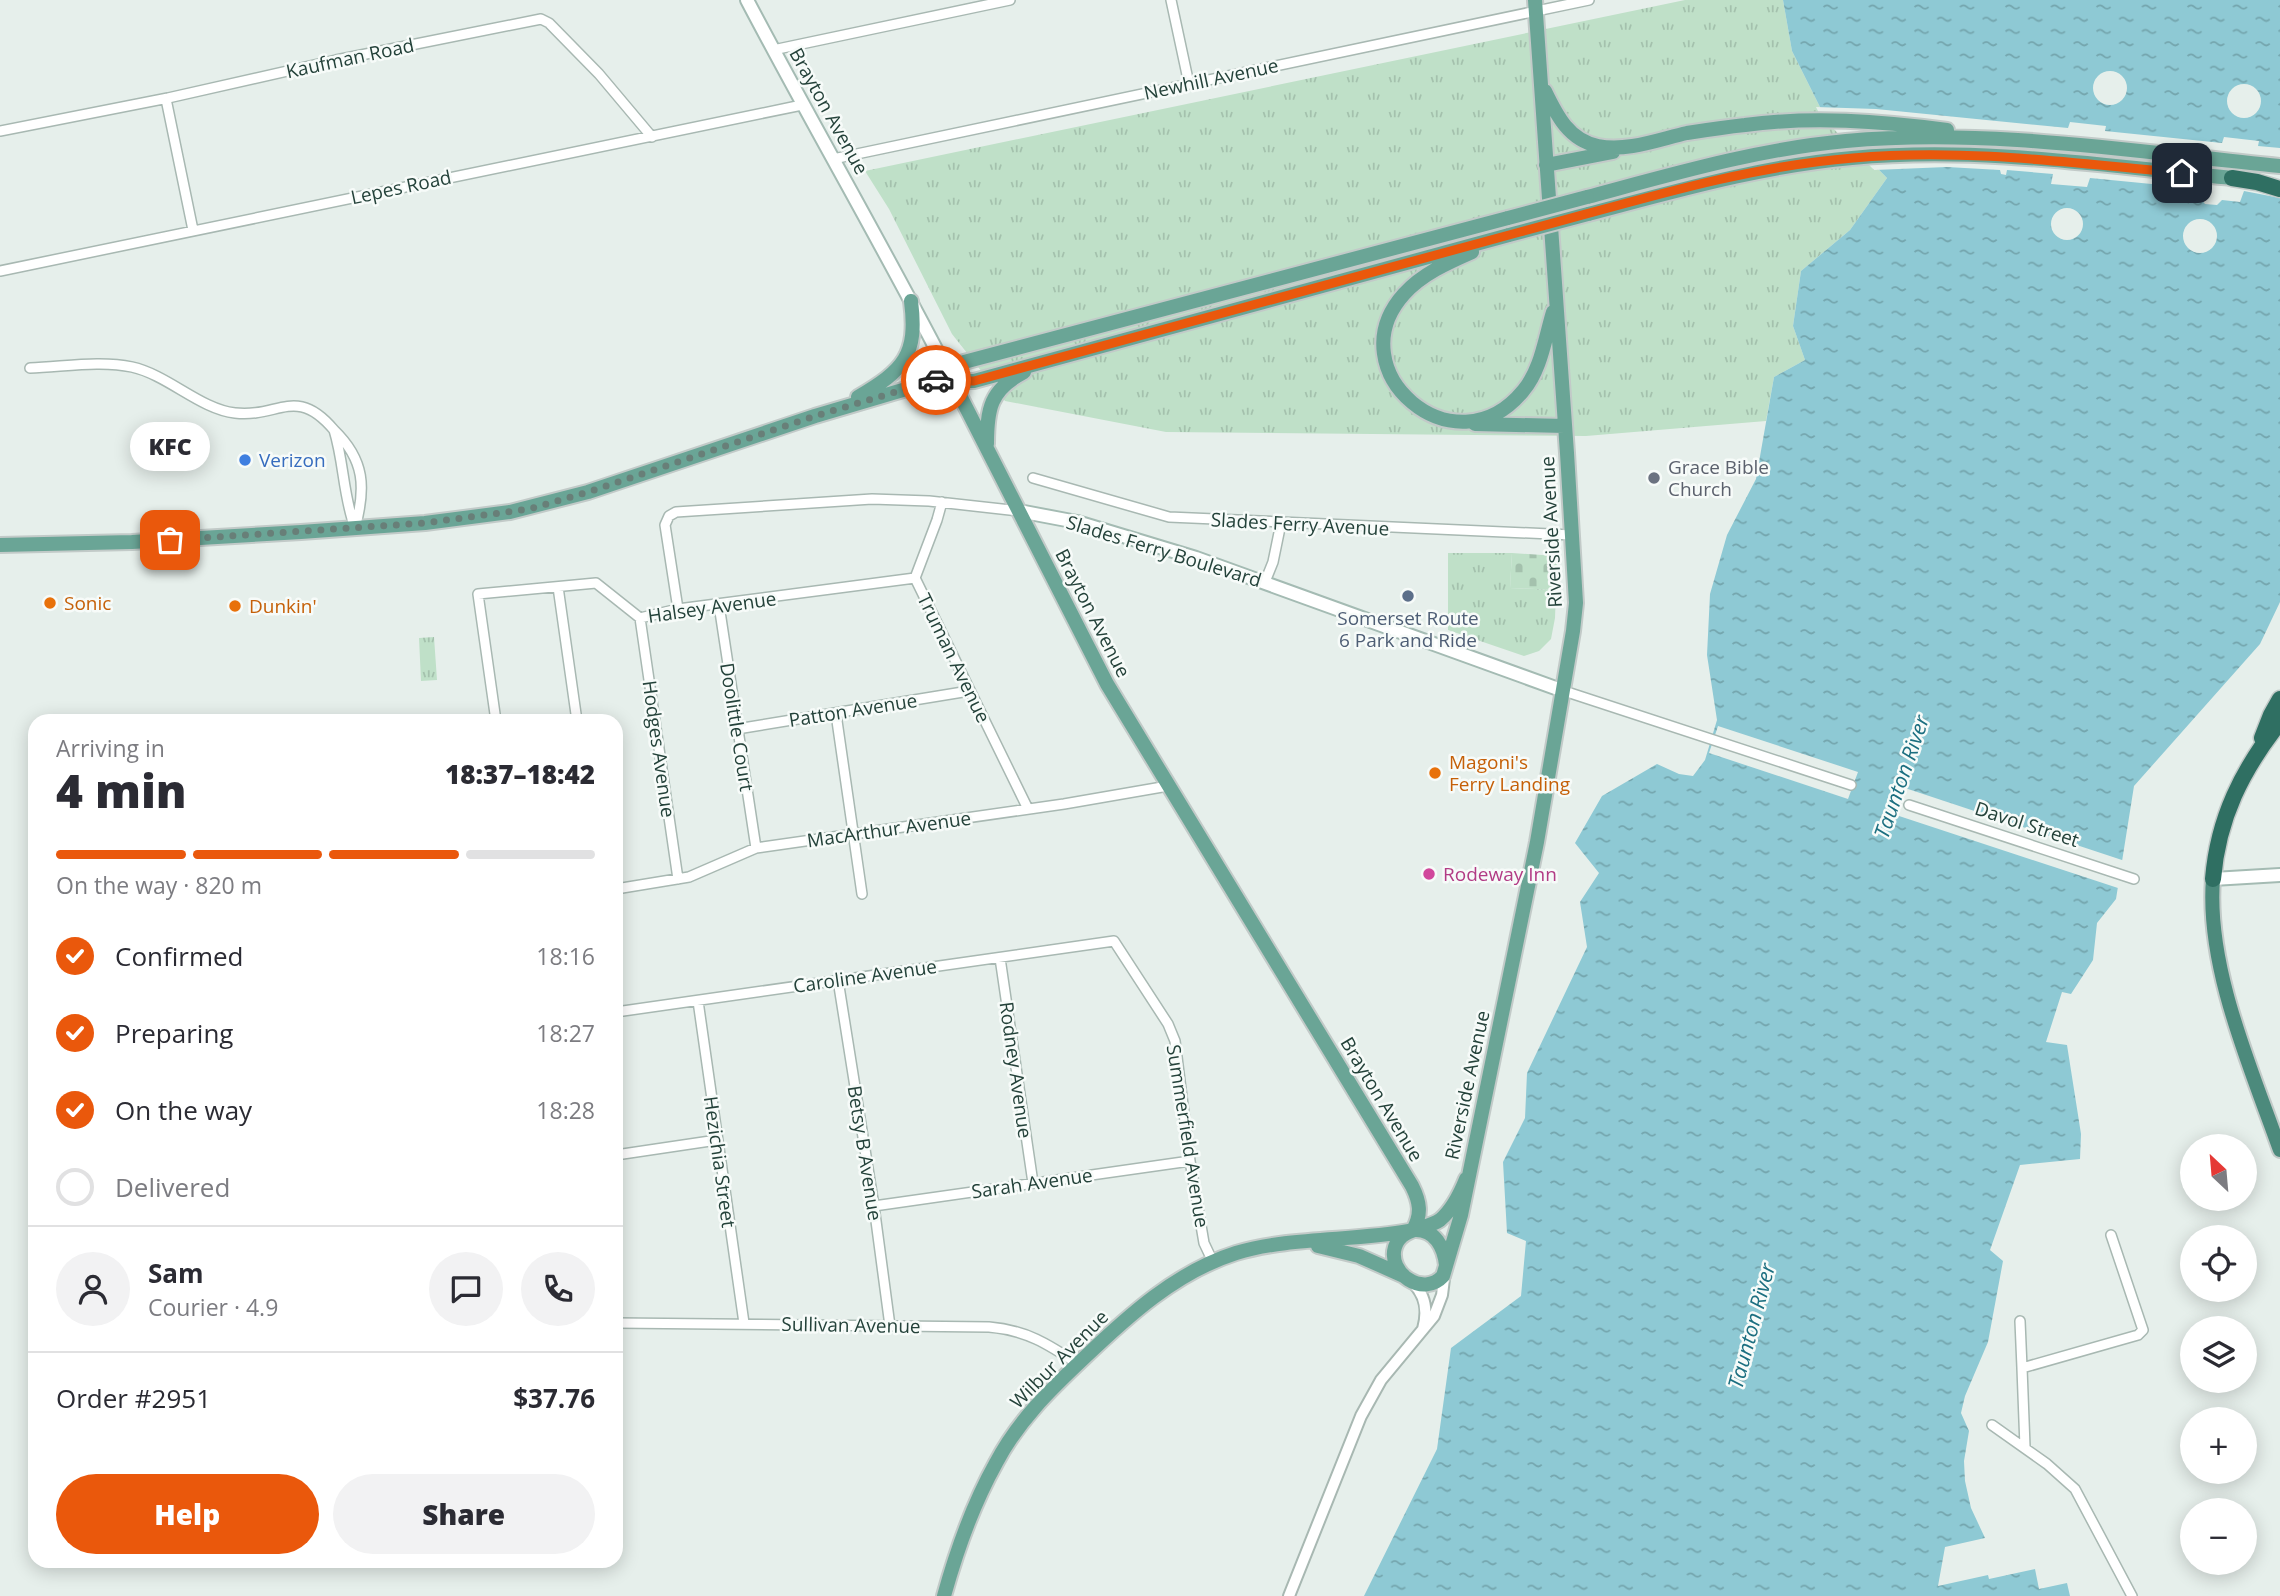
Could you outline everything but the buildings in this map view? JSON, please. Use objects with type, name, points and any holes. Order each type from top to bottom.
[{"type":"highway","points":[[2232,178],[2280,180]]},
{"type":"highway","points":[[2232,178],[2257,182],[2280,190]]},
{"type":"highway","points":[[2280,699],[2229,808],[2217,847],[2213,879],[2213,925],[2219,966],[2280,1150]]},
{"type":"highway","points":[[2256,752],[2280,722]]},
{"type":"main road","name":"Brayton Avenue","points":[[747,0],[911,301],[1107,684],[1412,1186],[1420,1209],[1419,1220],[1413,1230]]},
{"type":"main road","name":"Riverside Avenue","points":[[1446,1269],[1461,1215],[1466,1179],[1537,842],[1576,603],[1535,6]]},
{"type":"main road","points":[[1541,82],[1566,128],[1579,138],[1605,147],[1737,126],[1800,121],[1915,126],[2052,144]]},
{"type":"main road","points":[[950,376],[955,368],[969,360],[1744,157],[1825,144],[1901,138],[1986,138],[2280,166]]},
{"type":"main road","points":[[1546,166],[1652,141]]},
{"type":"main road","points":[[0,545],[151,541],[355,528],[455,520],[548,504],[841,408],[950,376],[962,381],[974,381],[1509,235],[1748,173],[1834,159],[1947,154],[2031,158],[2232,178]]},
{"type":"main road","points":[[1509,235],[1424,277],[1399,300],[1388,322],[1386,361],[1398,388],[1420,410],[1437,418],[1458,422],[1565,426]]},
{"type":"main road","points":[[1458,422],[1492,415],[1509,405],[1523,391],[1537,366],[1556,300]]},
{"type":"main road","points":[[841,408],[886,379],[903,362],[913,341],[911,301]]},
{"type":"main road","points":[[987,449],[987,418],[996,395],[1015,376],[1044,362]]},
{"type":"main road","name":"Slades Ferry Boulevard","points":[[1019,511],[1077,522],[1143,540],[1562,690]]},
{"type":"main road","points":[[2213,879],[2280,875]]},
{"type":"main road","name":"Riverside Avenue","points":[[1413,1230],[1437,1222],[1448,1212],[1466,1179]]},
{"type":"main road","points":[[1413,1230],[1425,1230],[1436,1239],[1444,1255],[1446,1269],[1434,1283],[1425,1286],[1410,1280],[1397,1265],[1394,1251],[1399,1239],[1413,1230]]},
{"type":"main road","name":"Wilbur Avenue","points":[[944,1596],[963,1530],[996,1461],[1033,1409],[1139,1308],[1175,1282],[1213,1262],[1247,1250],[1413,1230]]},
{"type":"main road","name":"Wilbur Avenue","points":[[1292,1244],[1347,1252],[1410,1280]]},
{"type":"street","points":[[773,50],[1010,0]]},
{"type":"street","points":[[1171,0],[1189,84]]},
{"type":"street","name":"Newhill Avenue","points":[[833,159],[1189,84],[1535,6],[1589,0]]},
{"type":"street","name":"Kaufman Road","points":[[0,131],[166,99],[337,60],[541,19],[549,23],[599,74],[652,137]]},
{"type":"street","points":[[166,99],[193,230]]},
{"type":"street","name":"Lepes Road","points":[[0,271],[803,105]]},
{"type":"street","points":[[30,368],[110,365],[133,367],[220,409],[243,413],[299,405],[320,415],[349,444],[359,469],[362,503],[355,528]]},
{"type":"street","points":[[334,430],[340,452],[346,504],[355,528]]},
{"type":"street","name":"Slades Ferry Avenue","points":[[1033,478],[1169,517],[1572,535]]},
{"type":"street","name":"Slades Ferry Boulevard","points":[[678,609],[665,528],[668,518],[679,511],[872,499],[942,502],[1019,511]]},
{"type":"street","name":"Truman Avenue","points":[[942,502],[915,578],[1028,809]]},
{"type":"street","points":[[1265,582],[1273,562],[1281,523]]},
{"type":"street","name":"Halsey Avenue","points":[[495,714],[478,594],[596,583],[640,618],[678,609],[915,578]]},
{"type":"street","points":[[558,587],[576,714]]},
{"type":"street","name":"Doolittle Court","points":[[719,605],[756,848]]},
{"type":"street","name":"Hodges Avenue","points":[[640,618],[678,879]]},
{"type":"street","points":[[1562,690],[1851,785]]},
{"type":"street","name":"Patton Avenue","points":[[737,729],[969,691]]},
{"type":"street","points":[[836,714],[862,894]]},
{"type":"street","name":"MacArthur Avenue","points":[[623,888],[689,877],[756,848],[1168,786]]},
{"type":"street","name":"Davol Street","points":[[1909,805],[2134,879]]},
{"type":"street","name":"Caroline Avenue","points":[[623,1011],[1114,941]]},
{"type":"street","name":"Summerfield Avenue","points":[[1114,941],[1168,1024],[1175,1041],[1190,1161],[1204,1243],[1213,1262]]},
{"type":"street","name":"Rodney Avenue","points":[[1000,958],[1033,1183]]},
{"type":"street","name":"Betsy B Avenue","points":[[838,980],[890,1326]]},
{"type":"street","name":"Hezichia Street","points":[[698,1001],[744,1323]]},
{"type":"street","points":[[623,1154],[717,1140]]},
{"type":"street","name":"Sarah Avenue","points":[[874,1206],[1190,1161]]},
{"type":"street","points":[[2022,1368],[2138,1335],[2143,1330],[2111,1235]]},
{"type":"street","name":"Riverside Avenue","points":[[1289,1596],[1361,1416],[1381,1380],[1437,1310],[1444,1288],[1446,1269]]},
{"type":"street","points":[[1410,1280],[1425,1300],[1423,1330]]},
{"type":"street","points":[[2020,1321],[2025,1447]]},
{"type":"street","name":"Sullivan Avenue","points":[[623,1323],[1006,1328],[1045,1341],[1078,1364]]},
{"type":"street","points":[[1992,1425],[2025,1447],[2075,1489],[2132,1596]]},
{"type":"green space","points":[[1685,0],[1783,0],[1792,51],[1823,113],[1887,178],[1850,230],[1801,271],[1793,326],[1805,360],[1774,377],[1766,421],[1586,436],[1166,432],[1005,401],[952,334],[889,209],[865,171]]},
{"type":"green space","points":[[1448,553],[1512,553],[1510,588],[1556,590],[1551,639],[1539,651],[1524,656],[1448,630]]},
{"type":"green space","points":[[1512,553],[1557,556],[1559,590],[1510,588]]},
{"type":"green space","points":[[434,637],[437,680],[421,681],[419,638]]},
{"type":"water","name":"Taunton River","points":[[1783,0],[2280,0],[2280,602],[2260,644],[2134,786],[2116,899],[2097,923],[2093,960],[2071,994],[2062,992],[2046,1042],[2067,1045],[2081,1134],[2080,1159],[2020,1165],[1990,1250],[2003,1261],[1988,1342],[1965,1396],[1961,1413],[1969,1431],[1964,1461],[1965,1481],[1971,1508],[1985,1538],[1945,1547],[1938,1586],[1988,1575],[1989,1579],[2035,1569],[2039,1589],[2067,1583],[2070,1596],[1364,1596],[1437,1449],[1451,1348],[1521,1296],[1526,1241],[1507,1233],[1503,1162],[1525,1118],[1527,1073],[1587,947],[1580,902],[1599,873],[1575,843],[1602,796],[1657,764],[1679,774],[1693,776],[1705,760],[1717,720],[1707,655],[1710,594],[1727,535],[1756,479],[1774,377],[1805,360],[1793,326],[1801,271],[1850,230],[1887,178],[1823,113],[1792,51]]},
{"type":"pier","points":[[2110,71],[2122,76],[2127,88],[2122,100],[2110,105],[2098,100],[2093,88],[2098,76]]},
{"type":"pier","points":[[2244,84],[2256,89],[2261,101],[2256,113],[2244,118],[2232,113],[2227,101],[2232,89]]},
{"type":"pier","points":[[1816,107],[1876,109],[2068,128],[2070,122],[2106,126],[2105,131],[2222,143],[2224,137],[2259,141],[2258,146],[2280,148],[2280,198],[2244,191],[2240,202],[2222,200],[2217,205],[2205,204],[2201,199],[2203,189],[2090,178],[2087,187],[2051,184],[2053,174],[2007,170],[2006,175],[2001,174],[2000,170],[1947,167],[1874,170],[1820,115]]},
{"type":"pier","points":[[2067,208],[2079,212],[2083,224],[2079,236],[2067,240],[2055,236],[2051,224],[2055,212]]},
{"type":"pier","points":[[2200,219],[2212,224],[2217,236],[2212,248],[2200,253],[2188,248],[2183,236],[2188,224]]},
{"type":"pier","points":[[1718,726],[1858,772],[1848,799],[1709,753]]},
{"type":"pier","points":[[1905,788],[2125,861],[2121,889],[1896,815]]},
{"type":"way so far","points":[[170,540],[425,523],[529,509],[815,416],[936,380]]},
{"type":"place","name":"Verizon","points":[[245,460]]},
{"type":"place","name":"Grace Bible Church","points":[[1654,478]]},
{"type":"place","name":"KFC","points":[[170,540]]},
{"type":"place","name":"Somerset Route 6 Park and Ride","points":[[1408,596]]},
{"type":"place","name":"Sonic","points":[[50,603]]},
{"type":"place","name":"Dunkin'","points":[[235,606]]},
{"type":"place","name":"Magoni's Ferry Landing","points":[[1435,773]]},
{"type":"place","name":"Rodeway Inn","points":[[1429,874]]},
{"type":"route","points":[[936,380],[950,376],[962,381],[974,381],[1662,194],[1779,167],[1890,155],[1947,154],[2003,156],[2182,173]]}]
